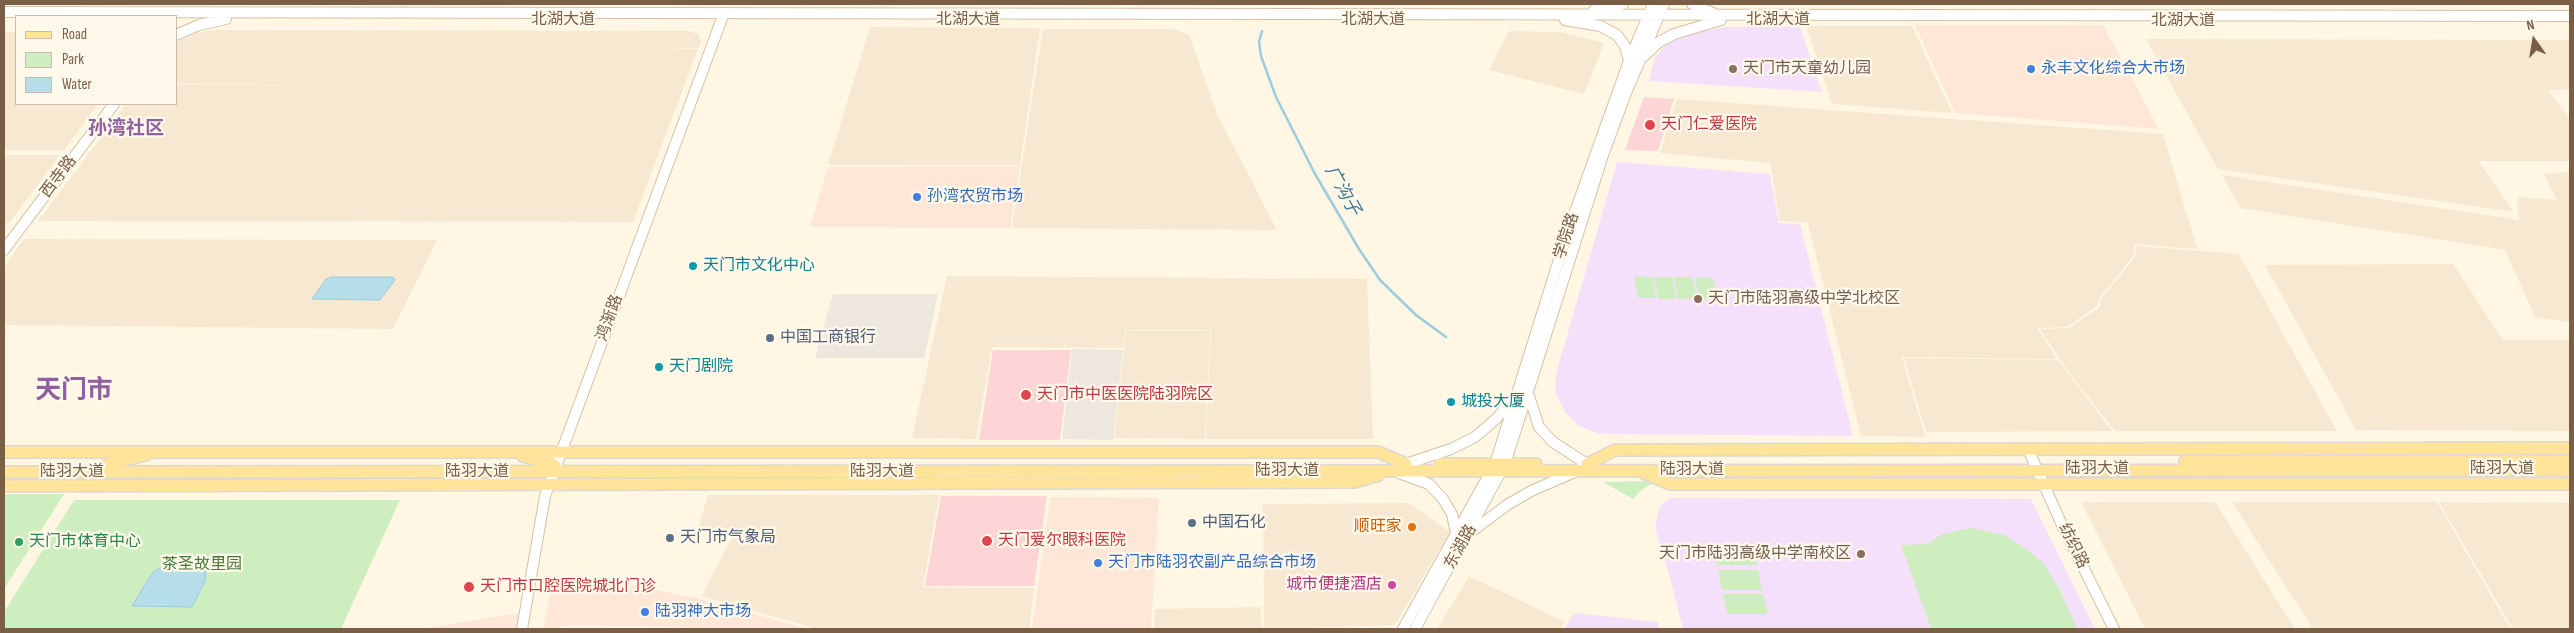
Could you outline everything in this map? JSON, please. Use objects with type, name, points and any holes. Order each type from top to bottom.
[{"type":"main road","points":[[1566,17],[1623,4]]},
{"type":"main road","name":"学院路","points":[[1498,468],[1634,62],[1652,17],[1653,4]]},
{"type":"main road","name":"学院路","points":[[1652,17],[1664,4]]},
{"type":"main road","points":[[1692,4],[1721,18]]},
{"type":"main road","name":"北湖大道","points":[[4,12],[91,15]]},
{"type":"main road","name":"北湖大道","points":[[178,18],[723,16]]},
{"type":"main road","name":"北湖大道","points":[[178,18],[723,16],[1652,17],[2570,21]]},
{"type":"main road","name":"鸿渐路","points":[[522,629],[542,506],[548,486],[723,16]]},
{"type":"main road","name":"北湖大道","points":[[1721,18],[2570,16]]},
{"type":"main road","points":[[1566,17],[1600,26],[1617,35],[1634,62],[1666,38],[1721,18]]},
{"type":"main road","points":[[178,34],[199,25],[226,19]]},
{"type":"main road","name":"西寺路","points":[[4,250],[113,105]]},
{"type":"main road","points":[[4,452],[1378,452],[1406,464],[1451,449],[1475,437],[1524,393],[1538,427],[1582,467]]},
{"type":"main road","points":[[4,486],[548,486],[1356,482],[1393,471],[1418,478],[1429,484],[1448,506],[1461,534],[1523,495],[1615,450],[2570,448]]},
{"type":"main road","name":"纺织路","points":[[2028,449],[2114,629]]},
{"type":"main road","points":[[108,464],[164,451]]},
{"type":"main road","points":[[509,452],[554,469]]},
{"type":"main road","name":"陆羽大道","points":[[4,465],[108,464],[554,469],[1393,471],[1582,467],[2570,461]]},
{"type":"main road","name":"陆羽大道","points":[[4,472],[1406,464],[1498,468]]},
{"type":"main road","name":"陆羽大道","points":[[1582,467],[1638,471],[2036,465],[2570,470]]},
{"type":"main road","name":"东湖路","points":[[1402,629],[1461,534],[1498,468]]},
{"type":"main road","points":[[510,486],[554,469]]},
{"type":"main road","points":[[1638,471],[1670,484],[2570,484]]},
{"type":"main road","points":[[206,472],[226,486]]},
{"type":"main road","name":"东湖路","points":[[1415,629],[1461,534]]},
{"type":"shaded area","name":"永丰文化综合大市场","points":[[1915,25],[2103,25],[2159,129],[1955,113]]},
{"type":"shaded area","points":[[1806,26],[1912,26],[1952,113],[1832,104]]},
{"type":"shaded area","points":[[870,27],[1040,28],[1020,165],[828,165]]},
{"type":"shaded area","name":"天门市天童幼儿园","points":[[1725,27],[1800,27],[1822,92],[1649,81],[1655,57],[1666,45],[1689,33]]},
{"type":"shaded area","points":[[1043,29],[1174,29],[1189,35],[1217,114],[1277,230],[1012,228]]},
{"type":"shaded area","points":[[213,30],[688,31],[698,34],[701,41],[699,48],[661,48],[698,49],[633,222],[38,221],[125,105],[178,105],[178,84],[373,87],[178,83],[178,42],[196,33]]},
{"type":"shaded area","points":[[1509,31],[1560,32],[1604,43],[1584,94],[1489,70]]},
{"type":"shaded area","points":[[4,32],[15,32],[15,105],[97,105],[64,150],[4,150]]},
{"type":"shaded area","points":[[2146,39],[2570,40],[2570,90],[2548,90],[2570,119],[2570,161],[2478,161],[2514,212],[2218,169]]},
{"type":"shaded area","name":"天门仁爱医院","points":[[1644,97],[1674,99],[1658,151],[1625,150]]},
{"type":"shaded area","points":[[1677,99],[2163,134],[2197,249],[2135,244],[2133,256],[2099,299],[2097,306],[2067,327],[2037,328],[2057,359],[1902,357],[1925,437],[1861,436],[1808,223],[1780,221],[1770,163],[1660,153]]},
{"type":"shaded area","points":[[4,155],[60,155],[9,223],[4,223]]},
{"type":"shaded area","name":"天门市陆羽高级中学北校区","points":[[1617,162],[1770,174],[1779,223],[1800,224],[1853,436],[1600,434],[1579,426],[1565,412],[1555,392],[1556,374]]},
{"type":"shaded area","name":"孙湾农贸市场","points":[[1020,166],[1010,228],[810,227],[828,167]]},
{"type":"shaded area","points":[[2570,172],[2570,322],[2535,317],[2505,250],[2240,208],[2222,175],[2519,220],[2517,197],[2557,200],[2544,174]]},
{"type":"shaded area","points":[[24,239],[437,240],[393,329],[4,325],[4,267]]},
{"type":"shaded area","points":[[2137,246],[2239,254],[2337,431],[2115,431],[2070,374],[2040,329],[2069,328],[2100,307],[2101,299],[2135,257]]},
{"type":"shaded area","points":[[2453,264],[2503,340],[2570,340],[2570,431],[2356,430],[2265,265]]},
{"type":"shaded area","points":[[947,276],[1367,279],[1373,439],[1206,439],[1211,330],[1125,330],[1123,348],[992,347],[976,439],[912,438]]},
{"type":"shaded area","points":[[833,294],[938,294],[924,358],[815,358]]},
{"type":"shaded area","points":[[1126,331],[1210,331],[1205,439],[1114,438]]},
{"type":"shaded area","points":[[1072,349],[1123,350],[1113,440],[1062,439]]},
{"type":"shaded area","name":"天门市中医医院陆羽院区","points":[[993,350],[1071,350],[1060,440],[979,440]]},
{"type":"shaded area","points":[[1904,358],[2058,360],[2112,431],[1926,432]]},
{"type":"shaded area","points":[[708,495],[939,495],[923,587],[1034,588],[1029,629],[810,629],[811,627],[702,596],[736,529],[698,528]]},
{"type":"shaded area","name":"天门爱尔眼科医院","points":[[941,496],[1047,496],[1034,586],[925,586]]},
{"type":"shaded area","name":"天门市陆羽农副产品综合市场","points":[[1050,497],[1159,498],[1151,629],[1032,629]]},
{"type":"shaded area","name":"天门市陆羽高级中学南校区","points":[[1671,498],[2031,499],[2095,629],[1683,629],[1655,528],[1660,506]]},
{"type":"shaded area","points":[[2081,502],[2215,502],[2295,629],[2145,629]]},
{"type":"shaded area","points":[[2232,502],[2437,502],[2510,629],[2313,629]]},
{"type":"shaded area","points":[[2439,502],[2570,503],[2570,629],[2513,629]]},
{"type":"shaded area","points":[[1409,503],[1450,532],[1395,625],[1264,629],[1263,504]]},
{"type":"shaded area","name":"陆羽神大市场","points":[[553,576],[593,578],[697,598],[808,629],[696,629],[687,627],[575,625],[543,629]]},
{"type":"shaded area","points":[[1469,576],[1565,622],[1560,629],[1437,629]]},
{"type":"shaded area","points":[[1261,607],[1261,629],[1154,629],[1155,609]]},
{"type":"shaded area","points":[[519,613],[517,629],[420,629]]},
{"type":"shaded area","points":[[1574,613],[1658,622],[1659,629],[1564,629]]},
{"type":"green space","points":[[1634,276],[1652,277],[1656,298],[1638,298]]},
{"type":"green space","points":[[1654,277],[1672,277],[1676,299],[1658,299]]},
{"type":"green space","points":[[1674,277],[1692,277],[1697,299],[1678,299]]},
{"type":"green space","points":[[1695,277],[1713,278],[1717,299],[1699,299]]},
{"type":"green space","points":[[1651,481],[1653,483],[1640,491],[1633,499],[1603,482]]},
{"type":"green space","name":"天门市体育中心","points":[[4,494],[64,494],[4,589]]},
{"type":"green space","name":"茶圣故里园","points":[[74,500],[400,500],[341,629],[4,629],[4,612]]},
{"type":"green space","points":[[1972,528],[2004,535],[2024,547],[2042,562],[2059,588],[2077,629],[1931,629],[1901,545],[1928,544],[1942,534]]},
{"type":"green space","points":[[1713,546],[1752,546],[1757,565],[1717,565]]},
{"type":"green space","points":[[1718,570],[1758,570],[1762,590],[1722,590]]},
{"type":"green space","points":[[1723,594],[1763,594],[1768,614],[1727,614]]},
{"type":"water","points":[[332,277],[393,277],[395,280],[380,300],[312,299],[326,279]]},
{"type":"water","points":[[182,557],[193,557],[206,565],[205,581],[192,607],[132,606],[153,572]]},
{"type":"waterway","name":"广沟子","points":[[1262,31],[1259,42],[1261,56],[1276,97],[1315,174],[1359,249],[1380,280],[1416,315],[1446,337]]},
{"type":"place","name":"天门市天童幼儿园","points":[[1733,69]]},
{"type":"place","name":"永丰文化综合大市场","points":[[2031,69]]},
{"type":"place","name":"天门仁爱医院","points":[[1650,125]]},
{"type":"place","name":"孙湾农贸市场","points":[[917,197]]},
{"type":"place","name":"天门市文化中心","points":[[693,266]]},
{"type":"place","name":"天门市陆羽高级中学北校区","points":[[1698,299]]},
{"type":"place","name":"中国工商银行","points":[[770,338]]},
{"type":"place","name":"天门剧院","points":[[659,367]]},
{"type":"place","name":"天门市中医医院陆羽院区","points":[[1026,395]]},
{"type":"place","name":"城投大厦","points":[[1451,402]]},
{"type":"place","name":"中国石化","points":[[1192,523]]},
{"type":"place","name":"顺旺家","points":[[1412,527]]},
{"type":"place","name":"天门市气象局","points":[[670,538]]},
{"type":"place","name":"天门爱尔眼科医院","points":[[987,541]]},
{"type":"place","name":"天门市体育中心","points":[[19,542]]},
{"type":"place","name":"天门市陆羽高级中学南校区","points":[[1861,554]]},
{"type":"place","name":"天门市陆羽农副产品综合市场","points":[[1098,563]]},
{"type":"place","name":"城市便捷酒店","points":[[1392,585]]},
{"type":"place","name":"天门市口腔医院城北门诊","points":[[469,587]]},
{"type":"place","name":"陆羽神大市场","points":[[645,612]]},
{"type":"district","name":"孙湾社区","points":[[126,129]]},
{"type":"district","name":"天门市","points":[[74,391]]}]
